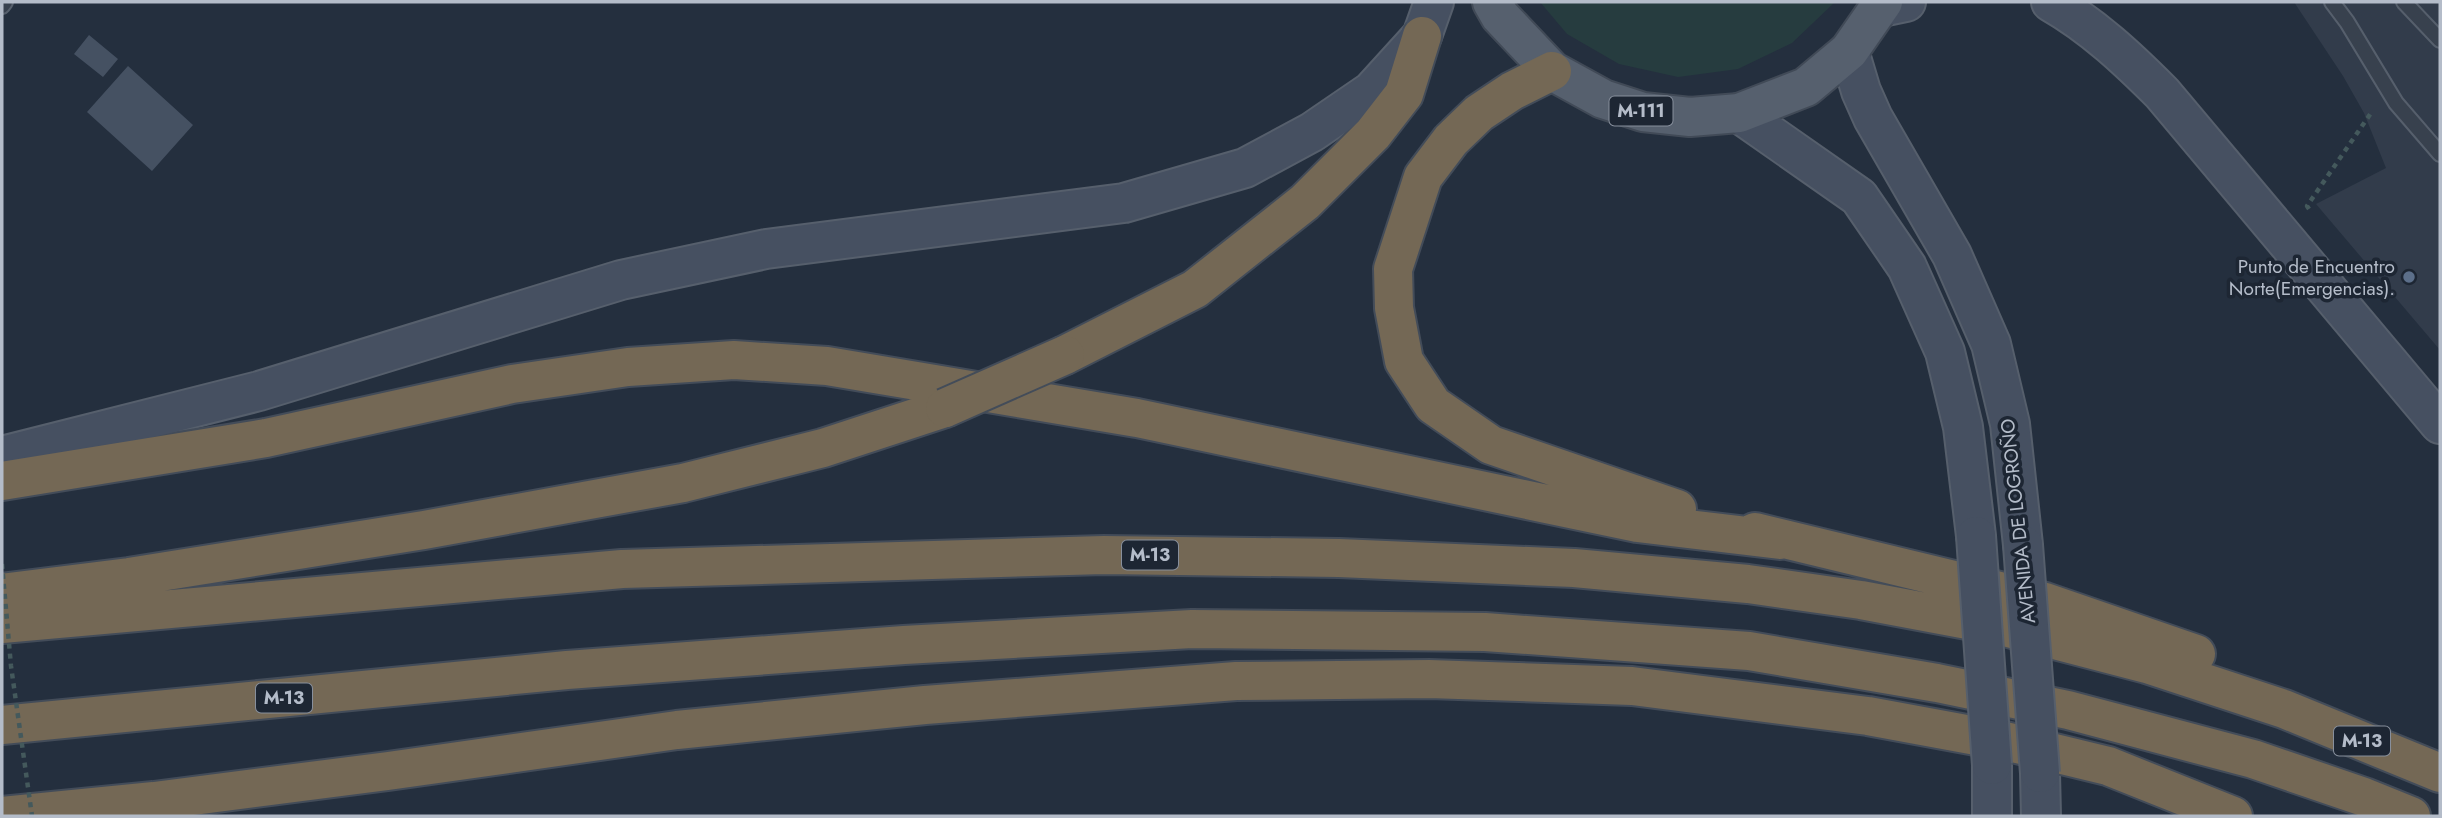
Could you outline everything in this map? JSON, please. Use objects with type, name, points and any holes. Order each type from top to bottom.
[{"type":"highway","points":[[2,593],[129,577],[424,530],[683,483],[823,447],[945,408],[1065,355],[1195,289],[1305,202],[1373,134],[1404,94],[1428,19]]},
{"type":"highway","points":[[1552,71],[1512,91],[1479,113],[1451,139],[1423,177],[1393,269],[1394,308],[1404,361],[1433,405],[1490,445],[1643,499],[1780,540],[2045,603],[2201,656],[2284,709]]},
{"type":"highway","points":[[2,481],[266,438],[512,384],[628,367],[734,360],[827,366],[1138,418],[1637,523],[1780,540]]},
{"type":"highway","name":"M-13","points":[[2,624],[622,569],[1104,555],[1339,558],[1574,568],[1748,584],[1861,600],[2005,626],[2147,664],[2284,709],[2440,773]]},
{"type":"highway","name":"M-13","points":[[2,725],[567,670],[904,645],[1192,629],[1485,632],[1749,651],[1937,683],[2068,710],[2253,759],[2411,816]]},
{"type":"highway","points":[[2,816],[154,801],[361,775],[677,730],[925,705],[1236,681],[1429,679],[1632,686],[1868,716],[2009,742],[2108,766],[2233,816]]},
{"type":"main road","name":"M-111","points":[[1492,2],[1500,16],[1552,71],[1603,99],[1643,112],[1690,117],[1739,113],[1806,87],[1849,51],[1890,3]]},
{"type":"street","points":[[2050,2],[2123,54],[2162,93],[2440,424]]},
{"type":"street","points":[[2,456],[259,391],[621,280],[766,249],[1124,203],[1245,168],[1312,132],[1372,91],[1428,19]]},
{"type":"street","name":"AVENIDA DE LOGROÑO","points":[[1849,51],[1861,91],[1873,118],[1952,255],[1991,344],[2010,424],[2023,545],[2041,816]]},
{"type":"street","points":[[1739,113],[1859,197],[1907,267],[1945,352],[1963,427],[1976,536],[1992,765],[1992,816]]},
{"type":"lane","points":[[2,6],[5,2]]},
{"type":"lane","points":[[2332,2],[2396,103],[2440,154]]},
{"type":"lane","points":[[2403,2],[2440,40]]},
{"type":"path","points":[[2315,216],[2307,206],[2371,113],[2365,103]]},
{"type":"path","points":[[2,564],[11,666],[32,816]]},
{"type":"shaded area","points":[[2294,2],[2440,2],[2440,350],[2316,204],[2386,168],[2364,113]]},
{"type":"green space","points":[[1540,2],[1835,2],[1792,43],[1738,69],[1678,77],[1619,64],[1567,34]]},
{"type":"building","points":[[89,35],[118,59],[103,77],[74,54]]},
{"type":"building","points":[[128,66],[193,125],[152,171],[87,112]]},
{"type":"place","name":"Punto de Encuentro Norte(Emergencias).","points":[[2409,277]]}]
